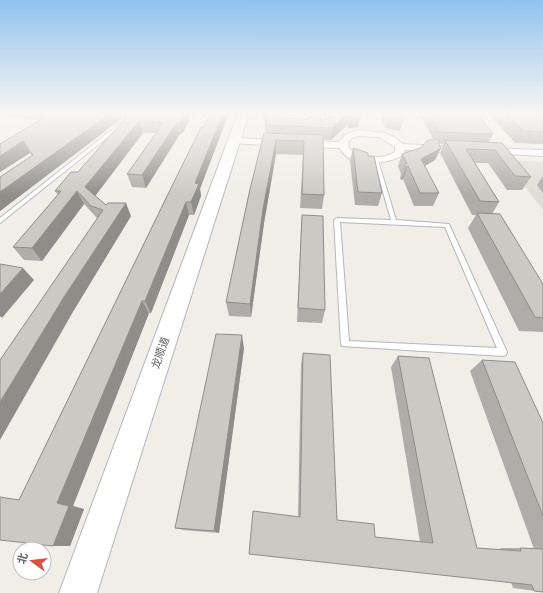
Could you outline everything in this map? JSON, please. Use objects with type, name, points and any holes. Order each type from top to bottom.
[{"type":"street","points":[[234,141],[343,145],[351,154],[376,160],[397,156],[400,153],[401,147]]},
{"type":"street","name":"龙顺道","points":[[78,593],[234,141]]},
{"type":"street","points":[[343,145],[344,141]]},
{"type":"street","points":[[396,141],[401,147],[543,153]]},
{"type":"lane","points":[[0,221],[101,141]]},
{"type":"lane","points":[[376,160],[394,222]]},
{"type":"lane","points":[[337,220],[394,222],[447,224],[503,352],[345,344],[337,220]]},
{"type":"shaded area","points":[[505,160],[543,162],[543,210]]},
{"type":"building","points":[[6,141],[72,141],[0,192],[0,177],[33,155],[23,141],[0,156],[0,144]]},
{"type":"building","points":[[106,141],[123,141],[85,187],[106,205],[108,203],[126,203],[64,297],[0,402],[0,360],[103,210],[91,206],[77,191],[32,248],[13,247],[61,191],[55,191],[71,172],[78,172]]},
{"type":"building","points":[[151,141],[165,141],[142,175],[127,174]]},
{"type":"building","points":[[194,141],[212,141],[195,183],[199,184],[191,202],[186,202],[145,301],[142,301],[57,503],[69,506],[53,546],[52,541],[0,540],[0,497],[19,500]]},
{"type":"building","points":[[262,141],[276,141],[263,209],[250,304],[226,302],[250,189]]},
{"type":"building","points":[[295,141],[323,141],[324,195],[302,194],[304,141]]},
{"type":"building","points":[[427,141],[440,141],[438,143],[441,148],[421,159],[439,193],[420,193],[408,166],[404,166],[407,163],[402,154],[420,148]]},
{"type":"building","points":[[445,141],[502,143],[531,177],[515,176],[495,150],[466,149],[499,202],[480,201]]},
{"type":"building","points":[[353,148],[368,153],[368,156],[374,156],[382,193],[358,192]]},
{"type":"building","points":[[477,213],[500,214],[543,284],[543,318],[535,317]]},
{"type":"building","points":[[302,215],[323,216],[325,310],[298,308]]},
{"type":"building","points":[[0,264],[23,268],[0,294]]},
{"type":"building","points":[[216,334],[242,335],[214,531],[175,528]]},
{"type":"building","points":[[303,353],[330,355],[337,520],[374,524],[375,537],[433,543],[398,356],[429,358],[477,548],[521,551],[520,548],[543,549],[543,592],[534,591],[532,585],[249,554],[253,511],[300,517]]},
{"type":"building","points":[[482,360],[515,362],[543,423],[543,516]]}]
